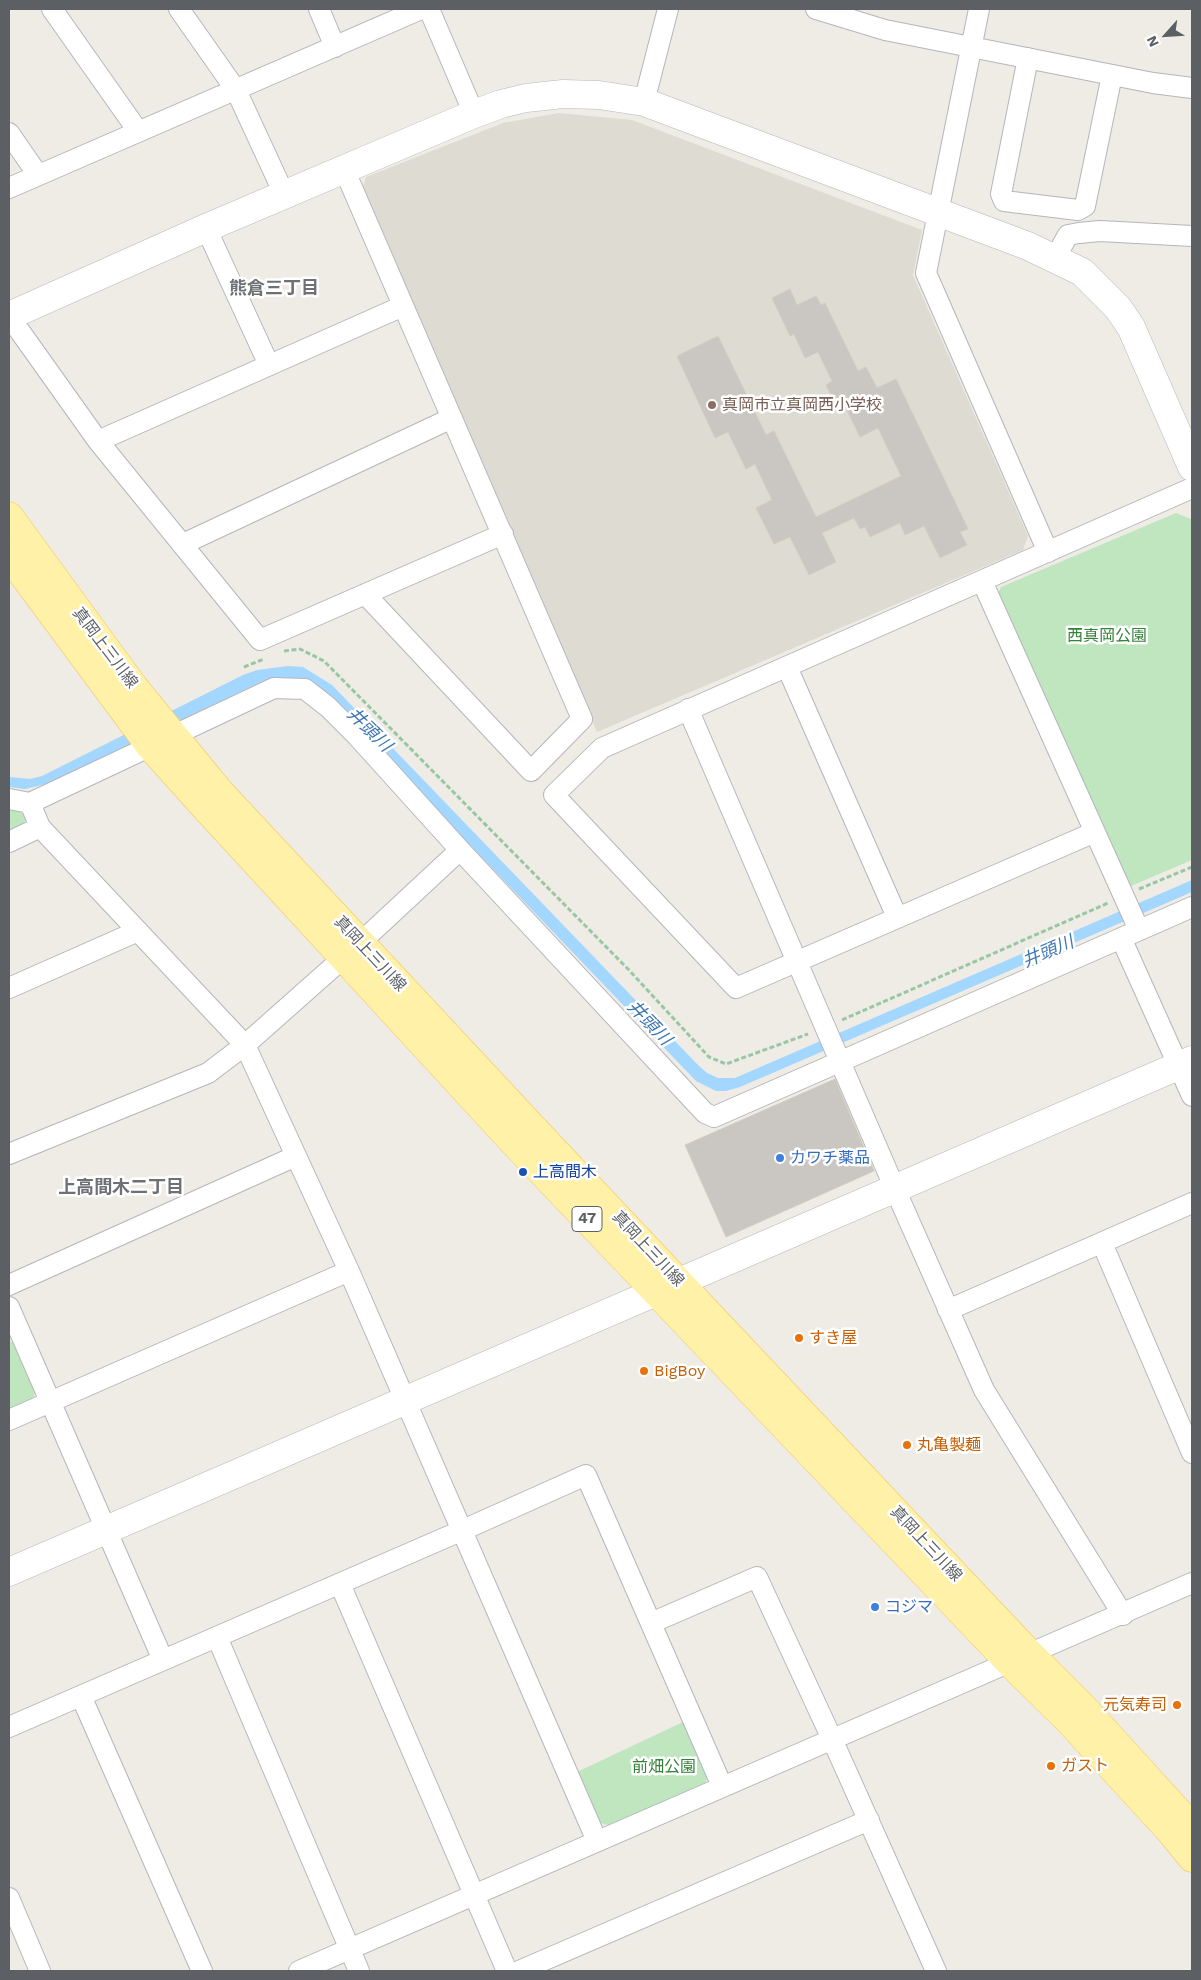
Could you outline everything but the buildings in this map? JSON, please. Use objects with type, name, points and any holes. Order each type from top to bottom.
[{"type":"main road","name":"真岡上三川線","points":[[9,516],[134,687],[162,741]]},
{"type":"main road","name":"真岡上三川線","points":[[9,556],[162,741],[219,791],[351,951],[1019,1658],[1070,1722],[1170,1831],[1192,1858]]},
{"type":"main road","name":"真岡上三川線","points":[[1019,1658],[1083,1707],[1192,1827]]},
{"type":"street","points":[[52,9],[138,130]]},
{"type":"street","points":[[179,9],[236,90],[284,194]]},
{"type":"street","points":[[319,9],[335,46]]},
{"type":"street","points":[[9,188],[138,130],[236,90],[421,9]]},
{"type":"street","points":[[429,9],[474,114]]},
{"type":"street","points":[[644,102],[668,9]]},
{"type":"street","points":[[816,9],[884,30],[1112,75],[1192,88]]},
{"type":"street","points":[[978,9],[926,273],[1048,552]]},
{"type":"street","points":[[1028,58],[1001,194],[1004,201],[1078,210],[1085,206],[1112,75]]},
{"type":"street","points":[[503,534],[260,640],[98,441],[9,316],[284,194],[474,114],[501,104],[563,94],[599,94],[644,102],[938,212],[1056,258],[1082,272],[1102,290],[1131,327],[1192,467]]},
{"type":"street","points":[[9,132],[38,175]]},
{"type":"street","points":[[344,169],[582,719],[531,771],[365,594]]},
{"type":"street","points":[[206,228],[269,366]]},
{"type":"street","points":[[1056,258],[1068,235],[1078,233],[1100,232],[1192,236]]},
{"type":"street","points":[[98,441],[403,306]]},
{"type":"street","points":[[183,544],[452,418]]},
{"type":"street","points":[[1095,832],[736,988],[554,794],[602,748],[1192,488]]},
{"type":"street","points":[[982,581],[1123,896],[1130,934],[1186,1063],[1192,1096]]},
{"type":"street","points":[[786,667],[897,917]]},
{"type":"street","points":[[9,799],[30,803],[274,688],[305,689],[328,707],[357,736],[460,850],[705,1113],[714,1117],[1192,907]]},
{"type":"street","points":[[688,709],[796,962],[984,1390],[1123,1615]]},
{"type":"street","points":[[30,803],[40,827],[245,1045],[406,1400],[597,1841]]},
{"type":"street","points":[[9,842],[40,827]]},
{"type":"street","points":[[9,1154],[208,1073],[245,1045],[351,951],[460,850]]},
{"type":"street","points":[[9,988],[138,931]]},
{"type":"street","points":[[9,1572],[1186,1063]]},
{"type":"street","points":[[9,1285],[296,1156]]},
{"type":"street","points":[[948,1310],[1192,1203]]},
{"type":"street","points":[[1102,1243],[1192,1453]]},
{"type":"street","points":[[9,1420],[349,1272]]},
{"type":"street","points":[[9,1307],[163,1660]]},
{"type":"street","points":[[9,1727],[586,1475],[722,1786]]},
{"type":"street","points":[[651,1624],[757,1577],[936,1971]]},
{"type":"street","points":[[299,1971],[722,1786],[1123,1615],[1192,1583]]},
{"type":"street","points":[[340,1584],[507,1971]]},
{"type":"street","points":[[217,1637],[359,1971]]},
{"type":"street","points":[[82,1696],[202,1971]]},
{"type":"street","points":[[519,1971],[869,1820]]},
{"type":"street","points":[[9,1898],[40,1971]]},
{"type":"path","points":[[279,652],[300,649],[324,661],[628,968],[709,1057],[726,1064],[825,1028],[1192,867]]},
{"type":"path","points":[[244,667],[270,656]]},
{"type":"shaded area","name":"真岡市立真岡西小学校","points":[[559,113],[632,120],[922,230],[913,275],[1028,536],[1023,550],[597,732],[361,193],[366,177],[503,123]]},
{"type":"green space","name":"西真岡公園","points":[[1176,513],[1191,519],[1192,522],[1192,860],[1124,889],[996,597],[1001,587]]},
{"type":"green space","points":[[9,807],[28,816],[19,830],[9,834]]},
{"type":"green space","points":[[17,1339],[37,1389],[31,1402],[9,1412],[9,1343]]},
{"type":"green space","name":"前畑公園","points":[[685,1721],[709,1774],[705,1783],[612,1826],[600,1823],[577,1772]]},
{"type":"water","name":"井頭川","points":[[288,666],[303,667],[332,685],[698,1065],[707,1073],[718,1078],[735,1078],[1192,880],[1192,892],[740,1087],[726,1091],[716,1091],[696,1081],[324,693],[276,679],[263,681],[46,784],[25,789],[9,787],[9,777],[30,779],[42,776],[243,675],[257,670]]},
{"type":"place","name":"真岡市立真岡西小学校","points":[[712,405]]},
{"type":"place","name":"カワチ薬品","points":[[780,1158]]},
{"type":"place","name":"上高間木","points":[[523,1172]]},
{"type":"place","name":"すき屋","points":[[799,1338]]},
{"type":"place","name":"BigBoy","points":[[644,1371]]},
{"type":"place","name":"丸亀製麺","points":[[907,1445]]},
{"type":"place","name":"コジマ","points":[[875,1607]]},
{"type":"place","name":"元気寿司","points":[[1177,1705]]},
{"type":"place","name":"ガスト","points":[[1051,1766]]},
{"type":"district","name":"熊倉三丁目","points":[[274,289]]},
{"type":"district","name":"上高間木二丁目","points":[[121,1188]]}]
